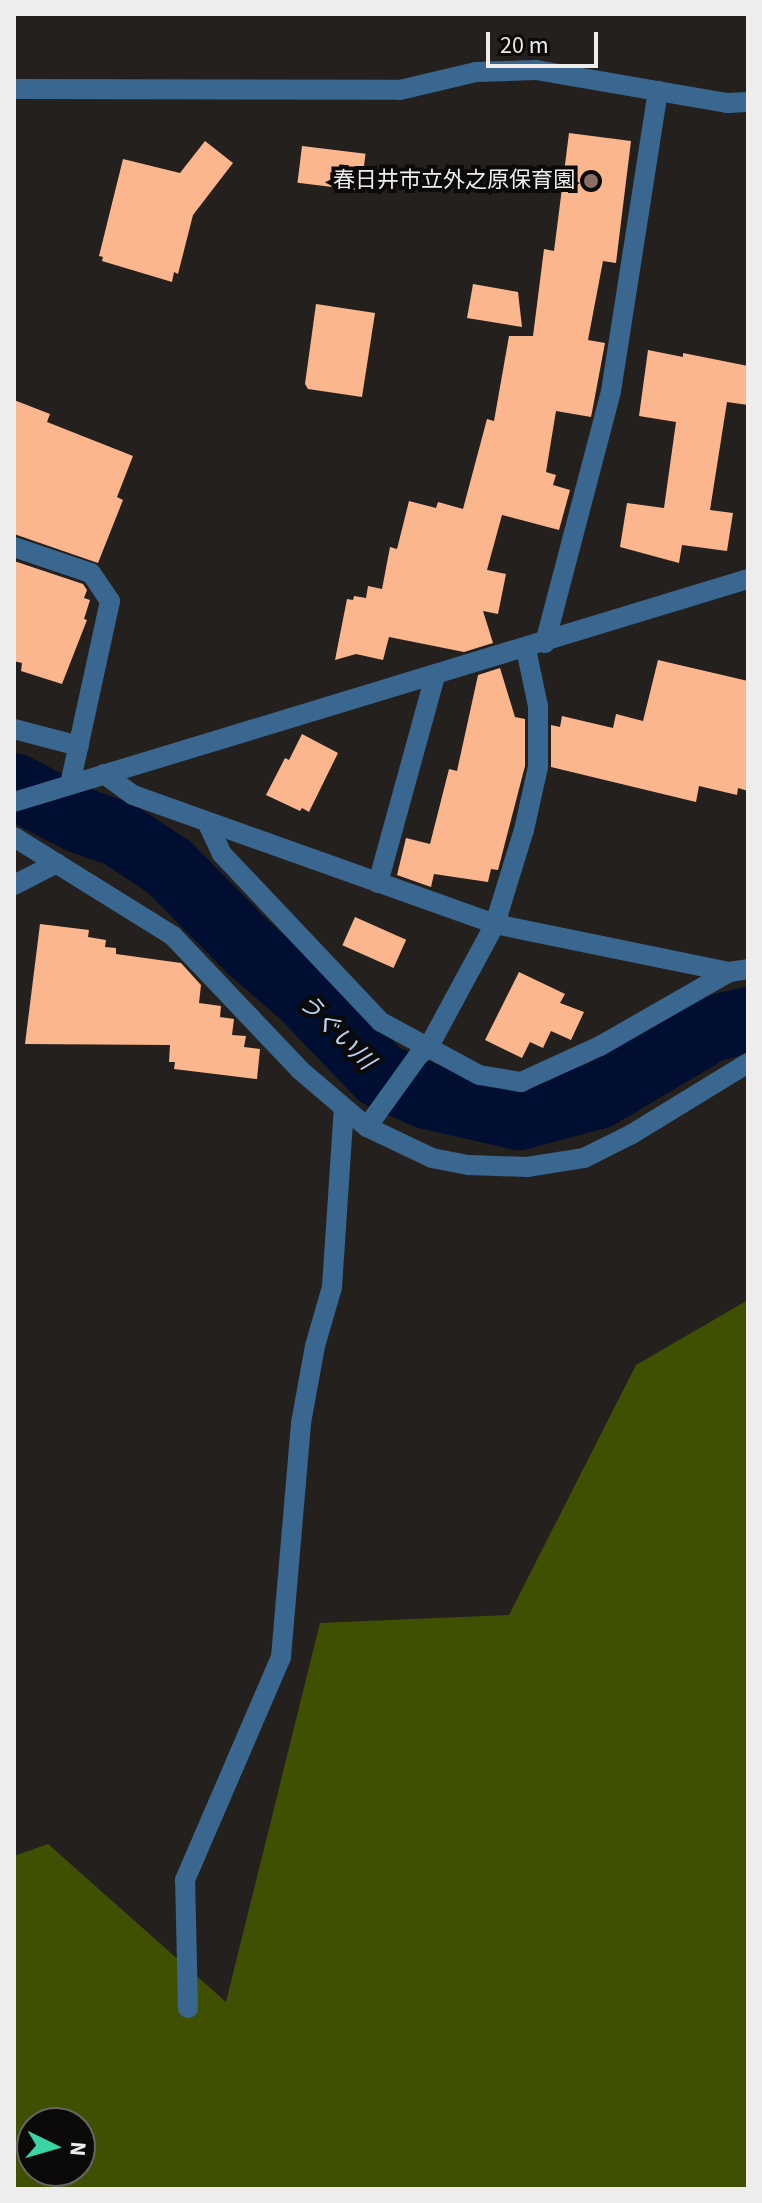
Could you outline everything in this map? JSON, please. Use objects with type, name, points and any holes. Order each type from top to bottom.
[{"type":"street","points":[[14,89],[400,90],[476,72],[536,70],[727,103],[748,102]]},
{"type":"street","points":[[367,1127],[418,1056],[428,1048],[495,924],[524,830],[538,767],[535,646],[611,391],[658,91]]},
{"type":"street","points":[[14,547],[91,573],[110,601],[70,785]]},
{"type":"street","points":[[14,802],[748,579]]},
{"type":"street","points":[[378,883],[435,676]]},
{"type":"street","points":[[14,729],[79,746]]},
{"type":"street","points":[[104,774],[133,795],[208,824],[495,924],[738,970]]},
{"type":"street","points":[[208,824],[222,854],[381,1022],[479,1075],[521,1082],[600,1046],[738,970]]},
{"type":"street","points":[[14,837],[173,936],[300,1070],[344,1108],[367,1127],[432,1158],[469,1165],[527,1167],[584,1158],[632,1134],[748,1063]]},
{"type":"street","points":[[14,885],[57,863]]},
{"type":"street","points":[[188,2008],[185,1880],[281,1657],[301,1423],[315,1346],[332,1287],[344,1108]]},
{"type":"green space","points":[[748,1300],[748,2189],[14,2189],[14,1856],[48,1844],[226,2002],[320,1623],[509,1615],[636,1365]]},
{"type":"building","points":[[569,133],[631,141],[616,263],[603,261],[588,340],[605,343],[591,417],[556,411],[546,472],[556,475],[553,485],[570,490],[559,530],[502,515],[487,570],[506,574],[498,614],[483,611],[493,643],[464,652],[389,637],[383,660],[356,654],[335,660],[347,599],[353,600],[354,596],[366,598],[368,586],[382,589],[390,547],[397,549],[409,501],[436,508],[438,502],[463,509],[487,419],[494,421],[509,336],[533,336],[544,249],[554,251]]},
{"type":"building","points":[[205,141],[233,163],[193,215],[178,274],[174,272],[172,282],[102,261],[103,257],[99,256],[123,159],[180,173]]},
{"type":"building","points":[[302,146],[366,154],[361,191],[297,183]]},
{"type":"building","points":[[473,284],[518,292],[522,327],[467,318]]},
{"type":"building","points":[[316,304],[375,313],[362,397],[308,389],[305,384]]},
{"type":"building","points":[[648,350],[683,357],[683,353],[748,366],[748,405],[727,402],[710,510],[733,513],[727,551],[682,545],[679,563],[620,547],[627,503],[664,508],[676,422],[639,416]]},
{"type":"building","points":[[14,400],[50,414],[47,422],[133,456],[117,497],[123,500],[98,563],[14,534]]},
{"type":"building","points":[[14,561],[83,584],[87,590],[84,598],[90,600],[84,619],[87,620],[62,684],[21,671],[22,663],[14,661]]},
{"type":"building","points":[[658,660],[748,681],[748,791],[738,788],[737,795],[699,786],[696,802],[551,767],[551,725],[560,727],[562,716],[613,728],[616,714],[643,721]]},
{"type":"building","points":[[500,668],[515,717],[525,719],[525,766],[498,870],[491,869],[488,882],[434,874],[431,887],[397,875],[406,838],[430,844],[449,769],[457,771],[478,675]]},
{"type":"building","points":[[302,734],[338,753],[309,812],[266,795],[285,758],[289,760]]},
{"type":"building","points":[[355,917],[406,940],[394,968],[342,945]]},
{"type":"building","points":[[40,924],[89,930],[88,937],[106,940],[105,947],[116,948],[116,954],[181,963],[201,985],[199,1003],[221,1006],[220,1017],[234,1019],[232,1035],[246,1036],[244,1047],[260,1049],[257,1079],[174,1069],[175,1062],[169,1062],[170,1045],[25,1044]]},
{"type":"building","points":[[519,972],[565,994],[560,1003],[584,1012],[571,1040],[551,1031],[543,1048],[530,1042],[522,1058],[485,1040]]},
{"type":"waterway","name":"うぐい川","points":[[14,786],[79,820],[119,834],[169,867],[250,949],[304,996],[380,1075],[427,1096],[519,1117],[598,1096],[711,1029],[748,1020]]},
{"type":"place","name":"春日井市立外之原保育園","points":[[591,181]]}]
